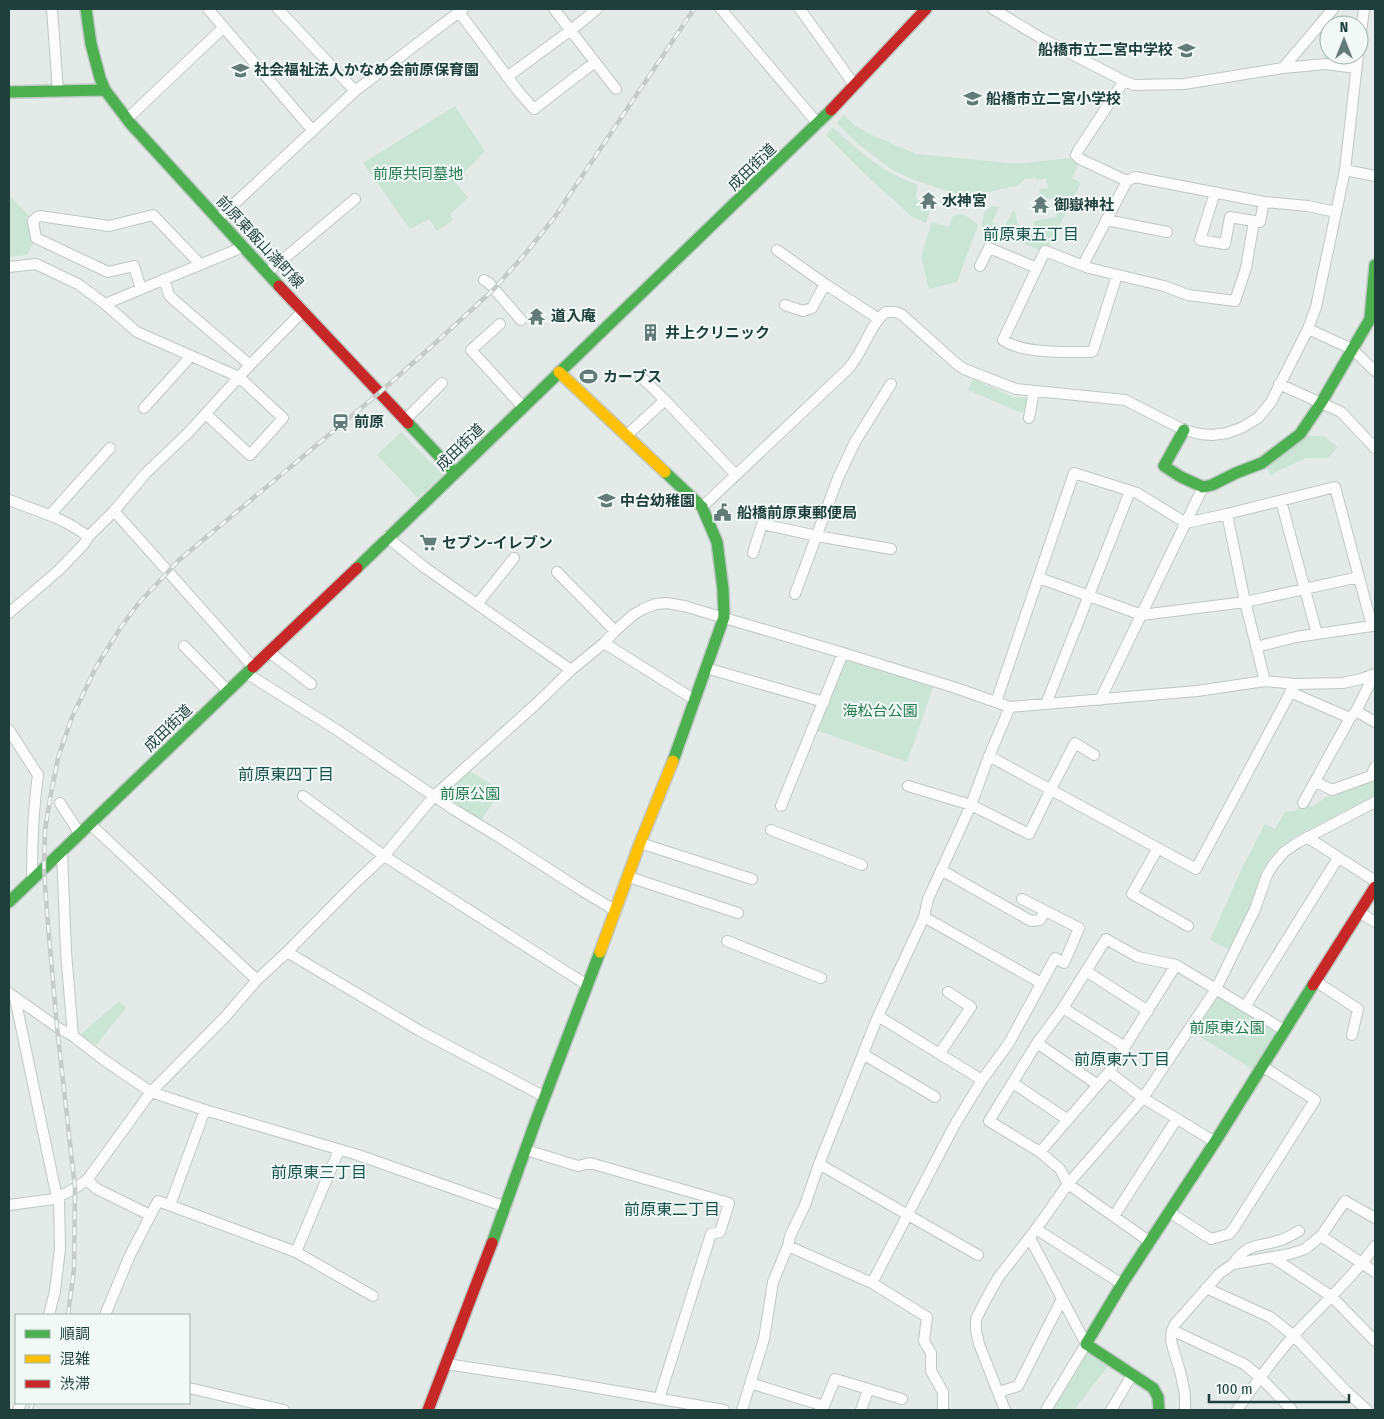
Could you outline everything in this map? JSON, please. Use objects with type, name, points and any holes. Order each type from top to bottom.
[{"type":"main road","name":"前原東飯山満町線","points":[[86,9],[95,62],[100,78],[105,90],[127,119],[243,247],[455,473]]},
{"type":"main road","name":"成田街道","points":[[9,902],[818,124],[926,9]]},
{"type":"main road","points":[[9,92],[105,90]]},
{"type":"main road","points":[[1184,430],[1164,466],[1181,477],[1203,487],[1212,486],[1236,473],[1262,463],[1300,434],[1370,319],[1375,265]]},
{"type":"main road","points":[[428,1410],[506,1207],[640,843],[673,762],[724,617],[718,542],[702,507],[559,372]]},
{"type":"main road","points":[[1159,1410],[1158,1397],[1153,1388],[1086,1344],[1122,1284],[1375,887]]},
{"type":"street","points":[[52,9],[58,91]]},
{"type":"street","points":[[208,9],[312,131]]},
{"type":"street","points":[[278,9],[354,91]]},
{"type":"street","points":[[554,9],[616,89]]},
{"type":"street","points":[[507,77],[597,9]]},
{"type":"street","points":[[721,9],[818,124]]},
{"type":"street","points":[[800,9],[855,86]]},
{"type":"street","points":[[993,9],[1041,38],[1134,84],[1184,84],[1283,68],[1326,64],[1356,68]]},
{"type":"street","points":[[1283,68],[1334,9]]},
{"type":"street","points":[[218,220],[354,91],[461,10],[507,77],[534,109],[595,62]]},
{"type":"street","points":[[127,119],[224,27]]},
{"type":"street","points":[[702,507],[852,364],[879,319],[886,312],[901,314],[950,359],[964,368],[1016,389],[1125,400],[1184,430],[1200,434],[1212,435],[1226,432],[1240,428],[1258,418],[1271,402],[1308,329],[1316,307],[1345,170],[1356,65]]},
{"type":"street","points":[[1124,80],[1078,149],[1076,156],[1127,181]]},
{"type":"street","points":[[1345,170],[1375,176]]},
{"type":"street","points":[[1083,264],[1127,181],[1135,178],[1264,202],[1308,206],[1336,212]]},
{"type":"street","points":[[1214,192],[1200,240],[1225,244],[1230,217],[1260,222],[1264,202]]},
{"type":"street","points":[[268,272],[355,199]]},
{"type":"street","points":[[141,289],[134,266],[108,272],[36,238],[34,218],[40,216],[109,226],[153,215],[200,264]]},
{"type":"street","points":[[1106,220],[1167,232]]},
{"type":"street","points":[[1117,275],[1094,351],[1037,350],[1008,344],[1003,340],[1045,251],[1083,264],[1089,268],[1164,286],[1188,295],[1235,301],[1246,268],[1254,221]]},
{"type":"street","points":[[104,304],[243,247]]},
{"type":"street","points":[[980,266],[989,248],[1038,268]]},
{"type":"street","points":[[778,250],[825,284],[879,319]]},
{"type":"street","points":[[9,267],[36,264],[78,284],[137,332],[239,377],[283,418],[250,456],[206,414]]},
{"type":"street","points":[[164,279],[169,295],[174,301],[250,365]]},
{"type":"street","points":[[484,280],[521,320]]},
{"type":"street","points":[[785,305],[803,311],[812,308],[825,284]]},
{"type":"street","points":[[9,613],[58,570],[84,544],[88,537],[114,511],[146,473],[206,414],[250,365],[304,311]]},
{"type":"street","points":[[500,324],[471,350],[523,407]]},
{"type":"street","points":[[1308,329],[1352,349],[1375,371]]},
{"type":"street","points":[[144,408],[191,356]]},
{"type":"street","points":[[641,377],[736,475]]},
{"type":"street","points":[[405,420],[442,383]]},
{"type":"street","points":[[794,594],[838,478],[855,442],[891,384]]},
{"type":"street","points":[[1279,384],[1340,412],[1375,448]]},
{"type":"street","points":[[1029,418],[1034,391]]},
{"type":"street","points":[[626,436],[665,400]]},
{"type":"street","points":[[50,515],[110,448]]},
{"type":"street","points":[[996,702],[1074,473],[1136,493],[1186,523],[1335,487],[1372,626],[1317,634],[1256,647]]},
{"type":"street","points":[[1100,700],[1203,487]]},
{"type":"street","points":[[1046,704],[1130,491]]},
{"type":"street","points":[[9,500],[50,515],[80,530],[88,537]]},
{"type":"street","points":[[1281,501],[1317,634]]},
{"type":"street","points":[[114,511],[249,670],[434,796],[616,911]]},
{"type":"street","points":[[1227,514],[1265,682]]},
{"type":"street","points":[[753,553],[762,524],[891,549]]},
{"type":"street","points":[[387,537],[424,566],[571,670]]},
{"type":"street","points":[[478,603],[514,558]]},
{"type":"street","points":[[557,572],[615,631]]},
{"type":"street","points":[[1039,578],[1142,615],[1246,602],[1359,577]]},
{"type":"street","points":[[9,1205],[58,1198],[87,1180],[151,1092],[225,1017],[257,980],[384,856],[434,796],[615,631],[643,609],[656,604],[666,603],[684,606],[724,617],[1010,707],[1197,691],[1265,682],[1293,688],[1375,722]]},
{"type":"street","points":[[604,643],[696,700]]},
{"type":"street","points":[[184,646],[228,691]]},
{"type":"street","points":[[269,652],[311,684]]},
{"type":"street","points":[[781,806],[843,653]]},
{"type":"street","points":[[706,668],[824,702]]},
{"type":"street","points":[[1293,688],[1343,683],[1375,674]]},
{"type":"street","points":[[1303,803],[1375,674]]},
{"type":"street","points":[[989,756],[1196,869],[1293,688]]},
{"type":"street","points":[[742,1410],[764,1338],[773,1282],[788,1246],[790,1236],[805,1206],[819,1164],[878,1016],[924,917],[928,900],[971,805],[1010,707]]},
{"type":"street","points":[[9,730],[38,775],[32,833],[32,880]]},
{"type":"street","points":[[908,786],[971,805],[1029,834],[1075,744],[1094,755]]},
{"type":"street","points":[[1316,782],[1332,790],[1371,776],[1375,767]]},
{"type":"street","points":[[304,796],[384,856],[587,985]]},
{"type":"street","points":[[60,803],[80,834]]},
{"type":"street","points":[[1004,1410],[979,1344],[976,1331],[976,1319],[998,1278],[1030,1238],[1068,1184],[1143,1098],[1216,990],[1255,909],[1267,875],[1273,865],[1284,852],[1307,837],[1374,805]]},
{"type":"street","points":[[90,824],[257,980]]},
{"type":"street","points":[[771,830],[862,865]]},
{"type":"street","points":[[1307,837],[1375,881]]},
{"type":"street","points":[[640,843],[752,879]]},
{"type":"street","points":[[1158,848],[1132,894],[1188,926]]},
{"type":"street","points":[[62,852],[66,952],[73,1036]]},
{"type":"street","points":[[1245,1007],[1338,858]]},
{"type":"street","points":[[941,870],[1031,922],[1040,920],[1045,911]]},
{"type":"street","points":[[629,877],[738,913]]},
{"type":"street","points":[[872,1283],[954,1126],[982,1080],[1009,1043],[1055,958],[1064,963],[1078,928],[1022,899]]},
{"type":"street","points":[[1359,912],[1375,922]]},
{"type":"street","points":[[924,917],[1041,982]]},
{"type":"street","points":[[1150,1242],[1068,1184],[1060,1169],[1040,1152],[989,1122],[1037,1043],[1064,1008],[1106,940],[1138,957],[1176,965],[1284,1030]]},
{"type":"street","points":[[727,941],[821,978]]},
{"type":"street","points":[[287,952],[426,1034],[545,1097]]},
{"type":"street","points":[[1040,1152],[1110,1072],[1176,965]]},
{"type":"street","points":[[1086,971],[1148,1011]]},
{"type":"street","points":[[1315,981],[1358,1009],[1352,1035]]},
{"type":"street","points":[[940,1053],[971,1008],[948,992]]},
{"type":"street","points":[[12,996],[73,1036],[151,1092],[417,1175],[506,1207]]},
{"type":"street","points":[[12,996],[58,1198],[60,1248],[55,1291],[49,1314]]},
{"type":"street","points":[[1064,1008],[1124,1048]]},
{"type":"street","points":[[878,1016],[982,1080]]},
{"type":"street","points":[[1037,1043],[1098,1085]]},
{"type":"street","points":[[863,1054],[935,1096]]},
{"type":"street","points":[[1168,1212],[1211,1239],[1229,1234],[1234,1228],[1315,1100],[1262,1066]]},
{"type":"street","points":[[1110,1072],[1143,1098],[1214,1142]]},
{"type":"street","points":[[1013,1083],[1068,1120]]},
{"type":"street","points":[[170,1205],[205,1110]]},
{"type":"street","points":[[1114,1216],[1176,1120]]},
{"type":"street","points":[[296,1252],[339,1150]]},
{"type":"street","points":[[526,1150],[578,1166],[590,1163],[729,1204],[720,1232],[711,1234],[659,1399]]},
{"type":"street","points":[[819,1164],[978,1255]]},
{"type":"street","points":[[87,1180],[97,1189],[150,1215]]},
{"type":"street","points":[[1233,1264],[1290,1254],[1305,1249],[1321,1236],[1345,1200],[1375,1218]]},
{"type":"street","points":[[105,1314],[130,1255],[158,1201],[296,1252],[373,1296]]},
{"type":"street","points":[[1036,1229],[1122,1284]]},
{"type":"street","points":[[1185,1410],[1185,1395],[1181,1375],[1171,1341],[1172,1330],[1175,1324],[1206,1288],[1220,1273],[1233,1264],[1239,1255],[1249,1248],[1282,1240],[1299,1231]]},
{"type":"street","points":[[1321,1236],[1375,1272]]},
{"type":"street","points":[[1030,1238],[1086,1344],[1046,1410]]},
{"type":"street","points":[[788,1246],[872,1283],[927,1318],[924,1341],[931,1352],[931,1371],[943,1392],[942,1410]]},
{"type":"street","points":[[1237,1410],[1260,1376],[1294,1336],[1362,1264],[1375,1246]]},
{"type":"street","points":[[1272,1257],[1331,1296],[1375,1341]]},
{"type":"street","points":[[1206,1288],[1270,1317],[1294,1336],[1346,1391],[1367,1410]]},
{"type":"street","points":[[998,1392],[1018,1386],[1062,1299]]},
{"type":"street","points":[[1172,1330],[1244,1364],[1260,1376],[1292,1410]]},
{"type":"street","points":[[446,1364],[552,1380],[724,1410]]},
{"type":"street","points":[[1111,1410],[1132,1375]]},
{"type":"street","points":[[750,1383],[824,1406],[835,1379],[902,1400]]},
{"type":"street","points":[[190,1388],[284,1410]]},
{"type":"street","points":[[861,1410],[868,1390]]},
{"type":"green space","name":"前原共同墓地","points":[[455,106],[485,151],[455,182],[468,198],[450,214],[453,220],[437,231],[429,219],[410,229],[363,163]]},
{"type":"green space","points":[[844,115],[855,126],[916,154],[1007,163],[1026,163],[1069,158],[1079,163],[1072,178],[1081,183],[1048,248],[1043,246],[1040,250],[1016,241],[1018,234],[1010,230],[1007,236],[982,227],[984,213],[991,206],[999,207],[992,222],[1004,228],[1012,212],[1015,211],[1019,231],[1035,228],[1034,221],[1057,217],[1054,198],[1039,200],[1039,189],[1048,188],[1046,178],[1037,180],[1036,177],[1025,179],[1018,185],[973,196],[953,193],[909,178],[891,169],[857,143],[837,123]]},
{"type":"green space","points":[[833,127],[872,161],[894,175],[918,185],[916,197],[930,210],[926,223],[912,217],[826,135]]},
{"type":"green space","points":[[9,195],[29,216],[26,218],[34,242],[27,255],[9,257]]},
{"type":"green space","points":[[960,214],[968,217],[978,225],[957,282],[929,289],[921,257],[932,222],[949,227],[953,216]]},
{"type":"green space","points":[[973,379],[1013,397],[1028,398],[1026,411],[1022,413],[968,390]]},
{"type":"green space","points":[[401,432],[443,475],[418,498],[377,455]]},
{"type":"green space","points":[[1305,436],[1324,436],[1338,447],[1328,458],[1306,458],[1270,475],[1266,466]]},
{"type":"green space","name":"海松台公園","points":[[845,660],[933,687],[907,762],[816,730]]},
{"type":"green space","name":"前原公園","points":[[468,770],[501,790],[480,822],[439,798]]},
{"type":"green space","points":[[1375,771],[1375,795],[1294,837],[1281,846],[1269,859],[1262,871],[1250,907],[1229,949],[1210,940],[1242,868],[1265,824],[1275,829],[1285,812],[1295,811],[1306,804],[1312,807],[1332,793]]},
{"type":"green space","name":"前原東公園","points":[[1218,997],[1276,1032],[1254,1070],[1194,1033]]},
{"type":"green space","points":[[119,1001],[126,1008],[96,1045],[80,1035]]},
{"type":"green space","points":[[1084,1352],[1108,1366],[1074,1410],[1054,1410],[1053,1406]]},
{"type":"railway","points":[[68,1314],[74,1269],[75,1188],[57,1027],[44,868],[45,830],[50,799],[58,758],[72,717],[96,667],[121,627],[138,604],[179,560],[379,393],[494,289],[525,254],[554,218],[694,9]]},
{"type":"railway","points":[[30,1410],[33,1404]]},
{"type":"traffic: fast","points":[[86,9],[91,44],[105,90],[130,123],[279,286]]},
{"type":"traffic: fast","points":[[9,92],[105,90]]},
{"type":"traffic: fast","points":[[357,568],[831,110]]},
{"type":"traffic: fast","points":[[1184,430],[1164,466],[1181,477],[1203,487],[1212,485],[1262,463],[1300,434],[1321,403],[1370,319],[1375,265]]},
{"type":"traffic: fast","points":[[408,423],[455,473]]},
{"type":"traffic: fast","points":[[665,472],[702,507],[717,542],[723,589],[724,617],[673,761]]},
{"type":"traffic: fast","points":[[9,902],[253,667]]},
{"type":"traffic: fast","points":[[492,1243],[536,1120],[600,952]]},
{"type":"traffic: fast","points":[[1159,1410],[1158,1397],[1153,1388],[1086,1344],[1122,1284],[1215,1142],[1313,985]]},
{"type":"traffic: slow","points":[[559,372],[665,472]]},
{"type":"traffic: slow","points":[[600,952],[640,843],[673,761]]},
{"type":"traffic: jam","points":[[831,110],[926,9]]},
{"type":"traffic: jam","points":[[279,286],[408,423]]},
{"type":"traffic: jam","points":[[253,667],[357,568]]},
{"type":"traffic: jam","points":[[1313,985],[1375,887]]},
{"type":"traffic: jam","points":[[428,1410],[492,1243]]},
{"type":"place","name":"船橋市立二宮中学校","points":[[1187,50]]},
{"type":"place","name":"社会福祉法人かなめ会前原保育園","points":[[240,70]]},
{"type":"place","name":"船橋市立二宮小学校","points":[[972,99]]},
{"type":"place","name":"水神宮","points":[[928,201]]},
{"type":"place","name":"御嶽神社","points":[[1040,205]]},
{"type":"place","name":"道入庵","points":[[537,316]]},
{"type":"place","name":"井上クリニック","points":[[651,333]]},
{"type":"place","name":"カーブス","points":[[589,377]]},
{"type":"place","name":"前原","points":[[340,422]]},
{"type":"place","name":"中台幼稚園","points":[[606,501]]},
{"type":"place","name":"船橋前原東郵便局","points":[[723,513]]},
{"type":"place","name":"セブン-イレブン","points":[[428,543]]},
{"type":"district","name":"前原東五丁目","points":[[1031,234]]},
{"type":"district","name":"前原東四丁目","points":[[286,774]]},
{"type":"district","name":"前原東六丁目","points":[[1122,1059]]},
{"type":"district","name":"前原東三丁目","points":[[319,1172]]},
{"type":"district","name":"前原東二丁目","points":[[672,1209]]}]
